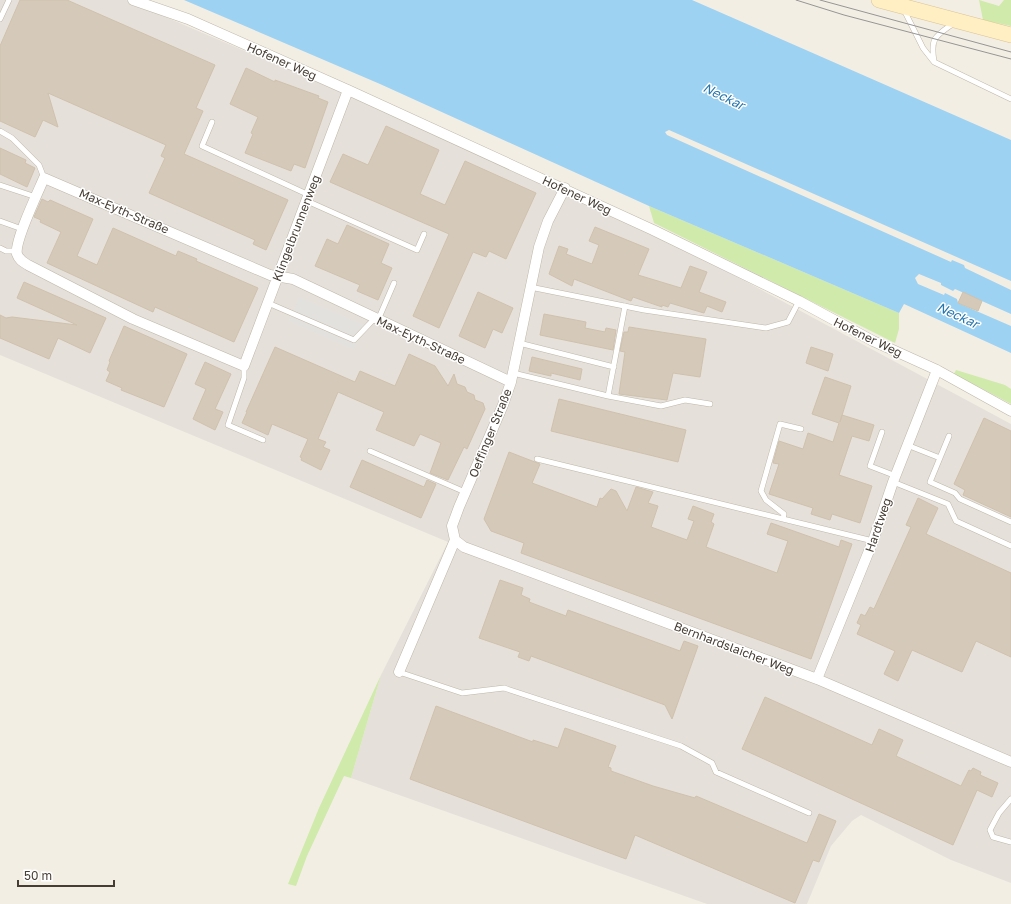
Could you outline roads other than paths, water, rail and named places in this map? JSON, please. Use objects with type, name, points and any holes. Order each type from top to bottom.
[{"type":"main road","points":[[879,0],[1011,35]]},
{"type":"street","name":"Hofener Weg","points":[[133,0],[188,18],[565,188],[799,302],[873,341],[937,370],[1011,411]]},
{"type":"street","name":"Klingelbrunnenweg","points":[[244,366],[348,90]]},
{"type":"street","points":[[44,178],[22,229],[17,251],[21,260],[133,319],[244,366]]},
{"type":"street","name":"Max-Eyth-Straße","points":[[44,178],[277,277],[293,279],[377,319],[512,377]]},
{"type":"street","name":"Oeffinger Straße","points":[[399,672],[455,540],[452,526],[465,492],[503,405],[512,377],[539,248],[548,221],[565,188]]},
{"type":"street","name":"Hardtweg","points":[[817,679],[873,541],[894,479],[937,370]]},
{"type":"street","name":"Bernhardslaicher Weg","points":[[455,540],[464,547],[817,679],[1011,762]]},
{"type":"lane","points":[[0,19],[9,0]]},
{"type":"lane","points":[[903,7],[923,48],[934,62],[1011,98]]},
{"type":"lane","points":[[934,62],[932,47],[933,39],[959,20]]},
{"type":"lane","points":[[212,122],[202,146],[417,250],[424,234]]},
{"type":"lane","points":[[0,131],[12,138],[39,165],[44,178]]},
{"type":"lane","points":[[0,185],[36,197]]},
{"type":"lane","points":[[0,221],[22,229]]},
{"type":"lane","points":[[0,248],[6,251],[17,251]]},
{"type":"lane","points":[[268,303],[354,340],[377,319],[394,283]]},
{"type":"lane","points":[[530,287],[625,306],[766,328],[788,322],[799,302]]},
{"type":"lane","points":[[608,396],[625,306]]},
{"type":"lane","points":[[519,343],[614,367]]},
{"type":"lane","points":[[244,366],[244,378],[228,425],[263,440]]},
{"type":"lane","points":[[512,377],[661,406],[686,400],[710,404]]},
{"type":"lane","points":[[783,519],[784,514],[766,500],[761,491],[780,424],[801,429]]},
{"type":"lane","points":[[882,432],[870,466],[948,504],[956,521],[1011,546]]},
{"type":"lane","points":[[949,436],[930,482],[955,493],[960,499],[1011,522]]},
{"type":"lane","points":[[907,445],[940,458]]},
{"type":"lane","points":[[370,451],[465,492]]},
{"type":"lane","points":[[537,459],[873,541]]},
{"type":"lane","points":[[399,672],[462,693],[504,688],[681,746],[712,763],[716,772],[810,813]]},
{"type":"lane","points":[[1011,799],[999,813],[990,830],[993,837],[1011,842]]},
{"type":"water","name":"Neckar","points":[[184,0],[692,0],[1011,140],[1011,281],[669,130],[665,132],[667,135],[951,262],[952,260],[964,265],[965,268],[1011,290],[1011,314],[955,289],[953,291],[941,285],[941,283],[919,274],[915,278],[918,284],[944,295],[945,293],[957,299],[958,303],[1011,326],[1011,353],[904,304],[899,313],[649,206],[380,84]]},
{"type":"tram line","points":[[796,0],[844,15],[1011,59]]},
{"type":"tram line","points":[[820,0],[1011,52]]}]
